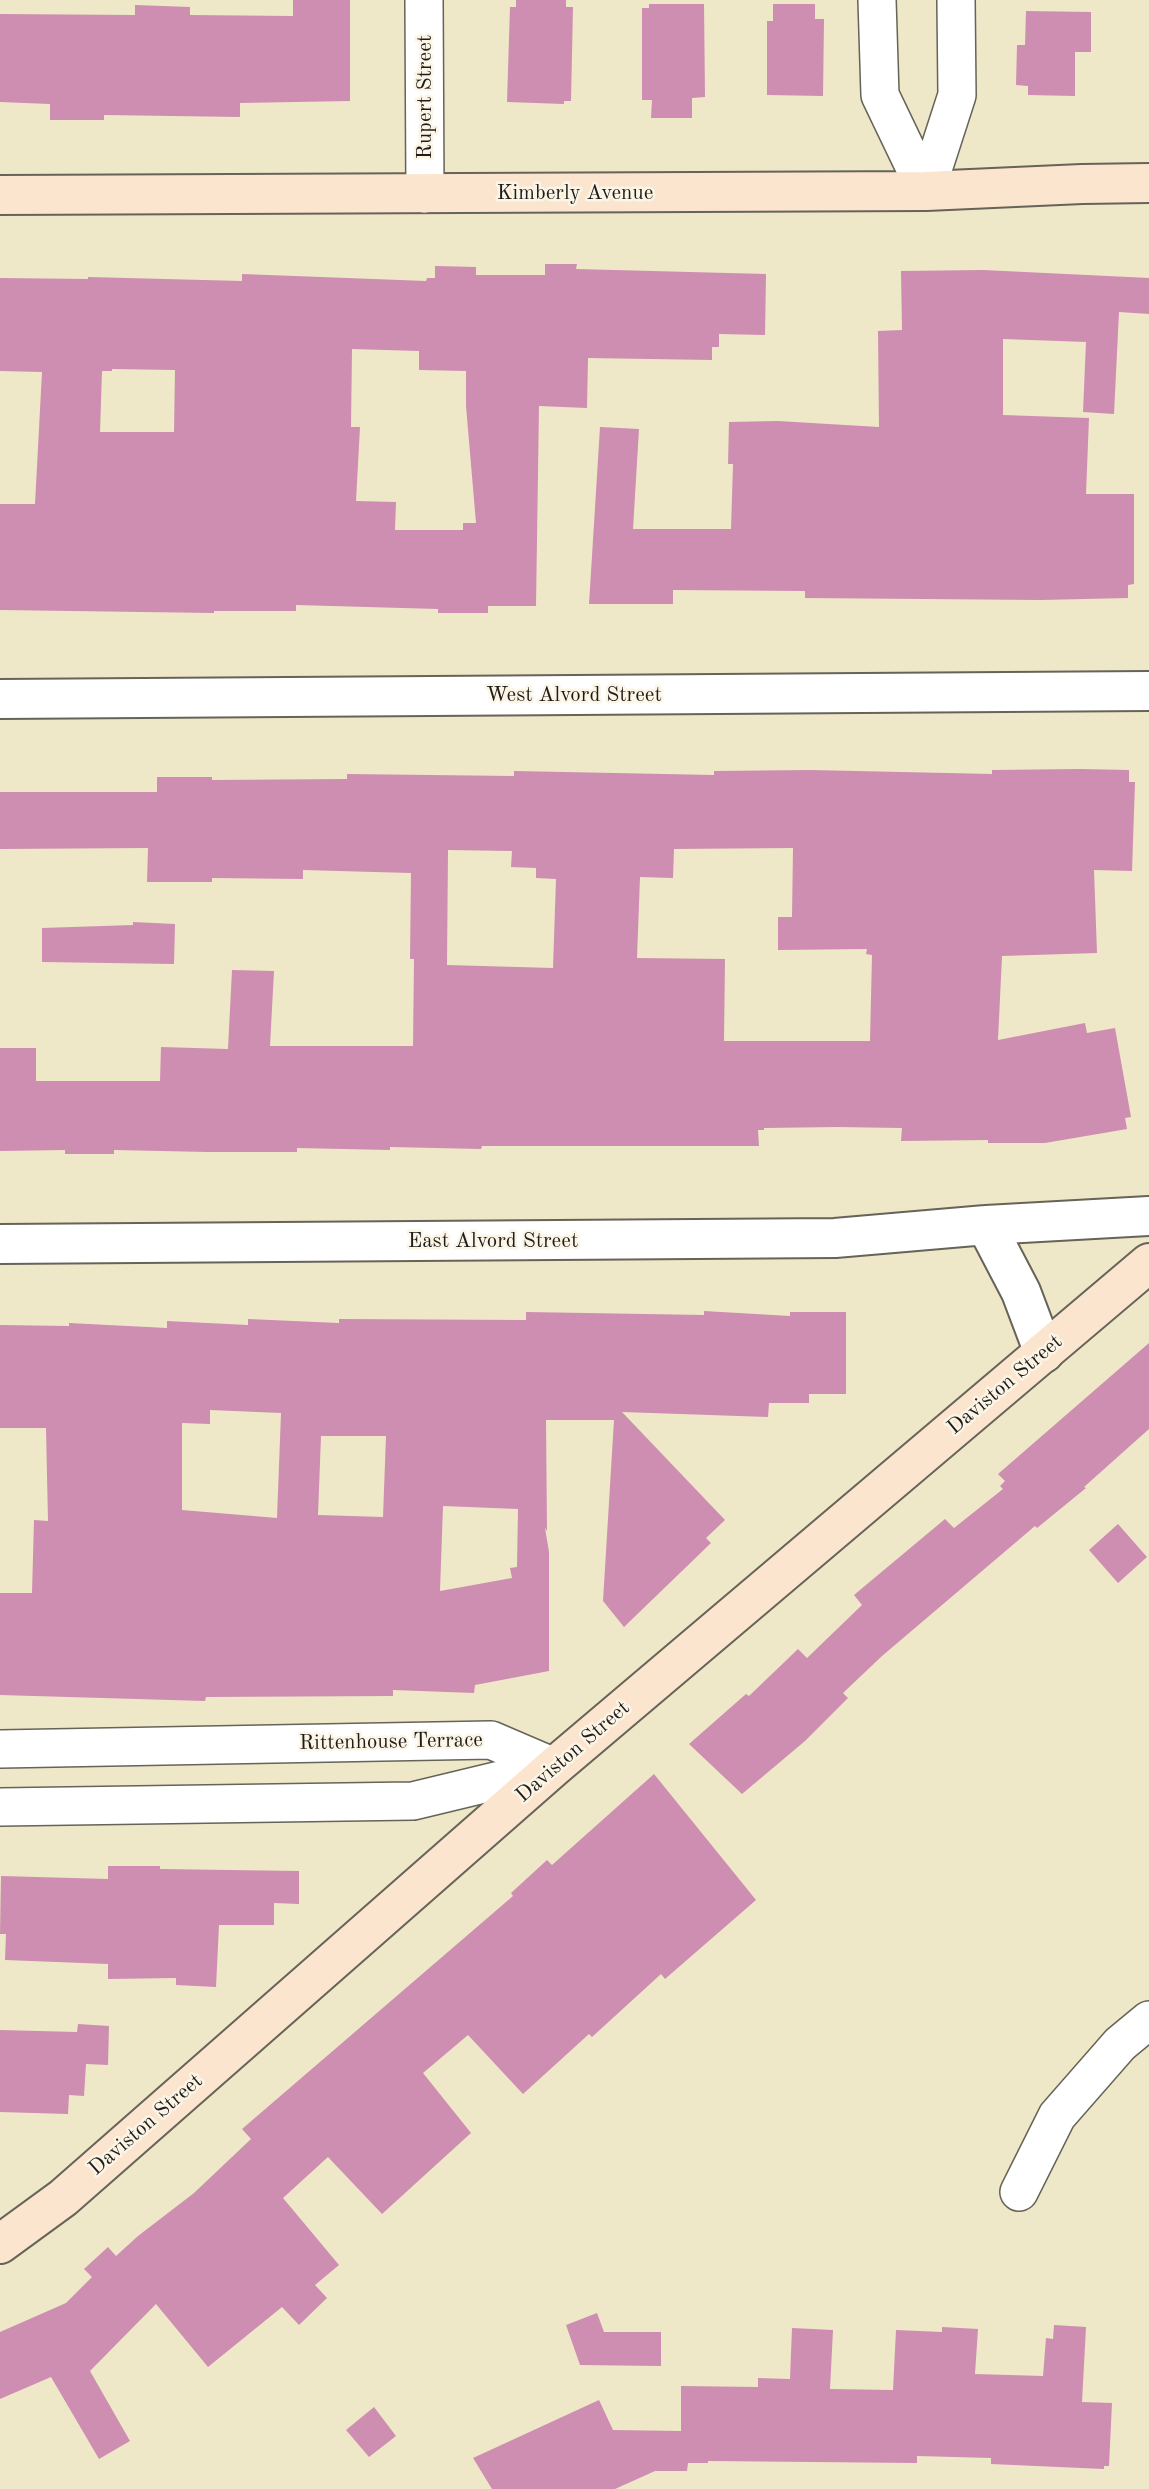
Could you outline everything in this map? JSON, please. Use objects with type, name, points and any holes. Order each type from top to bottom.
[{"type":"main road","name":"Kimberly Avenue","points":[[0,195],[926,191],[1149,183]]},
{"type":"main road","name":"Daviston Street","points":[[0,2244],[63,2198],[554,1767],[1149,1264]]},
{"type":"street","name":"Rupert Street","points":[[424,0],[425,194]]},
{"type":"street","points":[[877,0],[880,95],[926,191]]},
{"type":"street","points":[[926,191],[957,95],[956,0]]},
{"type":"street","name":"West Alvord Street","points":[[0,699],[1149,691]]},
{"type":"street","name":"East Alvord Street","points":[[0,1244],[835,1238],[986,1225],[1149,1216]]},
{"type":"street","points":[[986,1225],[1021,1293],[1044,1353]]},
{"type":"street","name":"Rittenhouse Terrace","points":[[0,1749],[491,1740],[554,1767]]},
{"type":"street","name":"Rittenhouse Terrace","points":[[0,1807],[413,1801],[554,1767]]},
{"type":"street","points":[[1018,2192],[1057,2116],[1120,2044],[1149,2020]]},
{"type":"building","points":[[293,0],[350,0],[350,101],[240,103],[240,117],[104,115],[104,120],[50,120],[50,104],[0,102],[0,14],[135,15],[135,5],[190,7],[190,15],[293,16]]},
{"type":"building","points":[[516,0],[566,0],[566,7],[573,7],[571,101],[564,101],[564,104],[507,102],[510,7],[516,7]]},
{"type":"building","points":[[649,4],[704,4],[705,97],[692,98],[692,118],[651,118],[652,100],[642,100],[642,8],[649,8]]},
{"type":"building","points":[[773,4],[815,4],[815,19],[824,19],[823,96],[767,95],[767,21],[773,21]]},
{"type":"building","points":[[1026,11],[1091,12],[1091,52],[1075,52],[1075,96],[1028,95],[1028,86],[1016,85],[1017,45],[1025,45]]},
{"type":"building","points":[[545,264],[577,264],[576,269],[766,274],[765,335],[719,334],[719,347],[712,347],[712,360],[588,358],[587,408],[539,406],[536,606],[488,606],[488,613],[296,605],[296,611],[214,613],[0,610],[0,504],[35,504],[42,372],[0,371],[0,278],[242,281],[242,274],[426,281],[427,278],[435,278],[435,266],[476,267],[476,275],[545,275]],"holes":[[[352,349],[419,351],[419,370],[466,371],[466,406],[476,523],[463,523],[463,530],[395,530],[396,502],[356,501],[360,427],[351,427]],[[175,370],[174,432],[100,432],[102,371]]]},
{"type":"building","points":[[983,270],[1149,278],[1149,314],[1119,312],[1114,414],[1083,412],[1086,342],[1003,339],[1003,415],[1089,418],[1086,494],[1134,494],[1134,584],[1128,585],[1128,598],[805,598],[805,591],[673,590],[673,604],[589,604],[600,427],[639,429],[633,529],[731,529],[733,464],[728,464],[729,422],[778,421],[879,427],[878,331],[902,330],[901,271]]},
{"type":"building","points":[[810,770],[992,774],[992,770],[1129,770],[1129,782],[1135,782],[1132,871],[1094,870],[1097,953],[1002,956],[998,1040],[1085,1023],[1087,1033],[1115,1028],[1131,1117],[1125,1118],[1127,1129],[1045,1143],[988,1143],[988,1140],[901,1141],[902,1128],[837,1127],[764,1128],[758,1130],[759,1146],[482,1146],[481,1149],[390,1147],[390,1150],[297,1148],[297,1152],[114,1150],[114,1154],[65,1154],[65,1150],[0,1151],[0,1048],[36,1048],[36,1081],[160,1081],[161,1047],[228,1049],[232,970],[274,971],[270,1046],[413,1046],[414,959],[410,959],[411,873],[303,870],[303,879],[212,878],[212,882],[147,882],[148,848],[0,849],[0,792],[157,792],[157,777],[212,777],[212,780],[347,779],[347,774],[514,776],[514,771],[714,775],[714,771]],"holes":[[[793,848],[792,917],[778,917],[778,950],[867,949],[866,954],[872,955],[870,1041],[724,1041],[725,959],[637,958],[640,877],[673,878],[674,849]],[[448,850],[512,851],[511,867],[536,868],[536,878],[556,879],[553,968],[447,965]]]},
{"type":"building","points":[[133,922],[175,924],[174,964],[42,962],[42,928],[133,925]]},
{"type":"building","points":[[704,1311],[790,1316],[790,1312],[846,1312],[846,1394],[809,1394],[809,1403],[769,1403],[768,1417],[622,1412],[725,1520],[706,1538],[711,1543],[624,1627],[603,1601],[614,1420],[546,1420],[547,1531],[545,1528],[549,1552],[549,1671],[475,1685],[474,1693],[393,1690],[393,1696],[206,1697],[205,1701],[0,1695],[0,1593],[32,1593],[34,1520],[48,1521],[46,1428],[0,1428],[0,1325],[69,1326],[69,1323],[167,1328],[167,1321],[248,1325],[248,1319],[339,1323],[339,1319],[526,1320],[526,1312],[704,1315]],"holes":[[[210,1410],[281,1413],[277,1518],[182,1510],[182,1423],[210,1424]],[[321,1436],[386,1436],[383,1517],[318,1515]],[[443,1506],[518,1509],[517,1567],[510,1568],[512,1578],[440,1591]]]},
{"type":"building","points":[[1149,1343],[1149,1429],[1084,1487],[1086,1488],[1037,1528],[1035,1526],[882,1656],[843,1693],[848,1698],[805,1741],[742,1794],[689,1744],[746,1694],[749,1696],[798,1649],[807,1658],[862,1605],[854,1595],[945,1519],[954,1528],[1003,1489],[1000,1486],[1005,1481],[998,1474]]},
{"type":"building","points":[[1118,1524],[1147,1557],[1118,1583],[1089,1550]]},
{"type":"building","points":[[654,1774],[756,1900],[665,1979],[661,1974],[592,2037],[589,2034],[523,2094],[468,2035],[423,2073],[471,2133],[382,2214],[328,2157],[283,2198],[339,2265],[315,2285],[327,2298],[299,2325],[282,2307],[208,2367],[156,2304],[90,2371],[130,2441],[99,2459],[51,2377],[0,2399],[0,2332],[66,2303],[92,2277],[84,2269],[108,2247],[116,2256],[194,2193],[251,2139],[242,2129],[513,1896],[511,1893],[547,1860],[552,1865]]},
{"type":"building","points":[[108,1866],[299,1871],[299,1904],[274,1903],[274,1925],[219,1925],[216,1987],[176,1985],[176,1978],[108,1979],[108,1964],[5,1960],[6,1934],[0,1934],[1,1876],[108,1879]]},
{"type":"building","points":[[78,2024],[109,2026],[108,2065],[86,2064],[84,2096],[69,2095],[68,2114],[0,2112],[0,2030],[77,2032]]},
{"type":"building","points":[[597,2313],[604,2332],[661,2332],[661,2366],[580,2365],[566,2325]]},
{"type":"building","points":[[1054,2325],[1086,2327],[1082,2402],[1112,2403],[1109,2466],[1104,2466],[1104,2469],[991,2464],[991,2458],[917,2456],[917,2463],[708,2461],[688,2463],[687,2471],[655,2471],[615,2489],[492,2489],[473,2458],[599,2400],[613,2430],[681,2431],[681,2386],[758,2387],[758,2378],[790,2379],[792,2328],[833,2330],[830,2389],[893,2390],[896,2330],[942,2332],[942,2327],[978,2329],[975,2374],[1043,2376],[1046,2338],[1053,2339]]},
{"type":"building","points":[[374,2407],[396,2436],[369,2457],[346,2430]]}]
